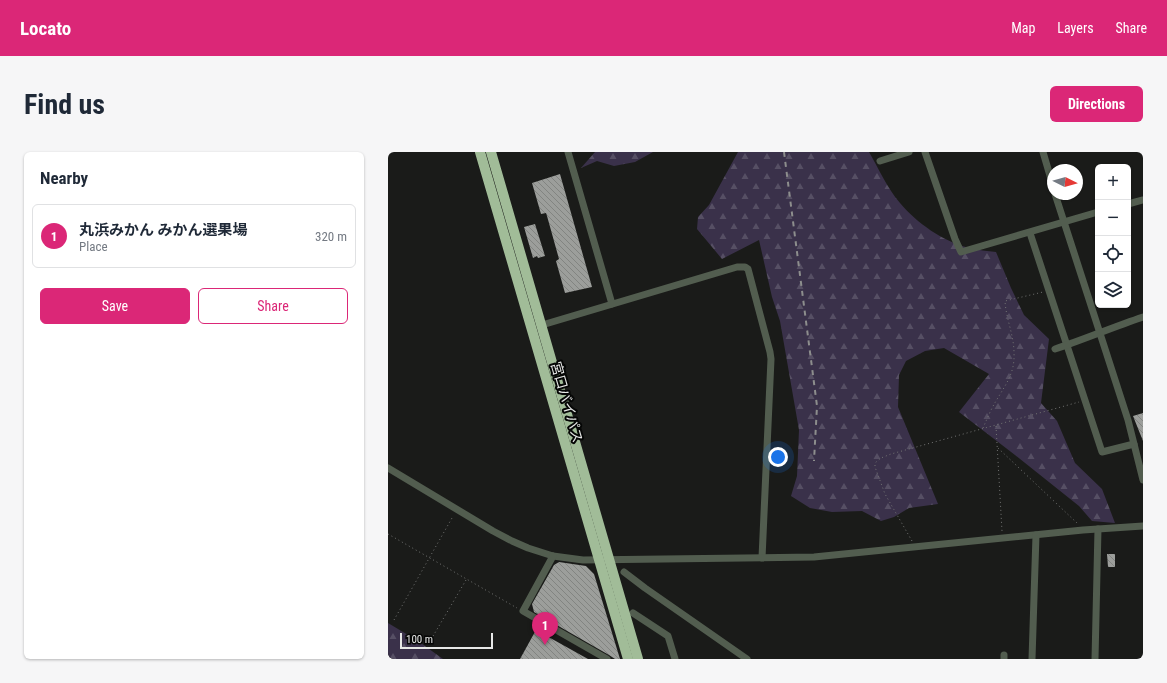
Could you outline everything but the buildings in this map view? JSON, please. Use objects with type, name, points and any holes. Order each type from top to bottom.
[{"type":"highway","name":"宮口バイパス","points":[[480,152],[628,659]]},
{"type":"highway","name":"宮口バイパス","points":[[491,152],[638,659]]},
{"type":"street","points":[[568,152],[612,304]]},
{"type":"street","points":[[880,161],[909,152]]},
{"type":"street","points":[[925,152],[955,240],[961,252],[1095,213]]},
{"type":"street","points":[[1043,152],[1047,166]]},
{"type":"street","points":[[1057,200],[1128,420],[1143,480]]},
{"type":"street","points":[[1131,204],[1142,203]]},
{"type":"street","points":[[1030,233],[1102,452],[1134,444]]},
{"type":"street","points":[[542,325],[738,267],[745,267],[748,269],[770,352],[762,558]]},
{"type":"street","points":[[1055,348],[1143,317]]},
{"type":"street","points":[[388,468],[494,531],[528,548],[553,556],[572,559],[610,560],[814,557],[1098,528],[1143,526]]},
{"type":"street","points":[[1095,659],[1098,528]]},
{"type":"street","points":[[1032,659],[1036,535]]},
{"type":"street","points":[[553,556],[522,611],[607,659]]},
{"type":"street","points":[[624,572],[747,659]]},
{"type":"street","points":[[633,613],[668,636],[675,659]]},
{"type":"path","points":[[983,429],[1013,370],[1013,338],[1005,311],[1005,302],[1049,291]]},
{"type":"path","points":[[915,547],[885,494],[875,467],[875,463],[886,456],[1085,400]]},
{"type":"path","points":[[996,425],[1002,538]]},
{"type":"path","points":[[998,448],[1084,530]]},
{"type":"path","points":[[394,620],[452,518]]},
{"type":"path","points":[[388,534],[522,611]]},
{"type":"path","points":[[429,643],[466,579]]},
{"type":"green space","points":[[595,152],[653,152],[635,162],[614,166],[597,161],[581,168]]},
{"type":"green space","points":[[738,152],[869,152],[895,197],[922,224],[940,236],[959,245],[972,249],[996,252],[1024,315],[1049,339],[1041,403],[1057,421],[1075,463],[1102,489],[1115,523],[1092,521],[1079,506],[959,412],[989,374],[944,348],[925,351],[906,361],[899,375],[898,407],[938,504],[909,508],[894,517],[881,521],[862,511],[832,512],[810,508],[791,496],[797,476],[799,430],[780,321],[772,297],[759,240],[722,259],[697,229],[698,217],[709,205]]},
{"type":"green space","points":[[388,623],[418,641],[443,659],[388,659]]},
{"type":"railway","points":[[784,152],[817,406],[814,461]]},
{"type":"place","name":"丸浜みかん みかん選果場","points":[[545,645]]}]
